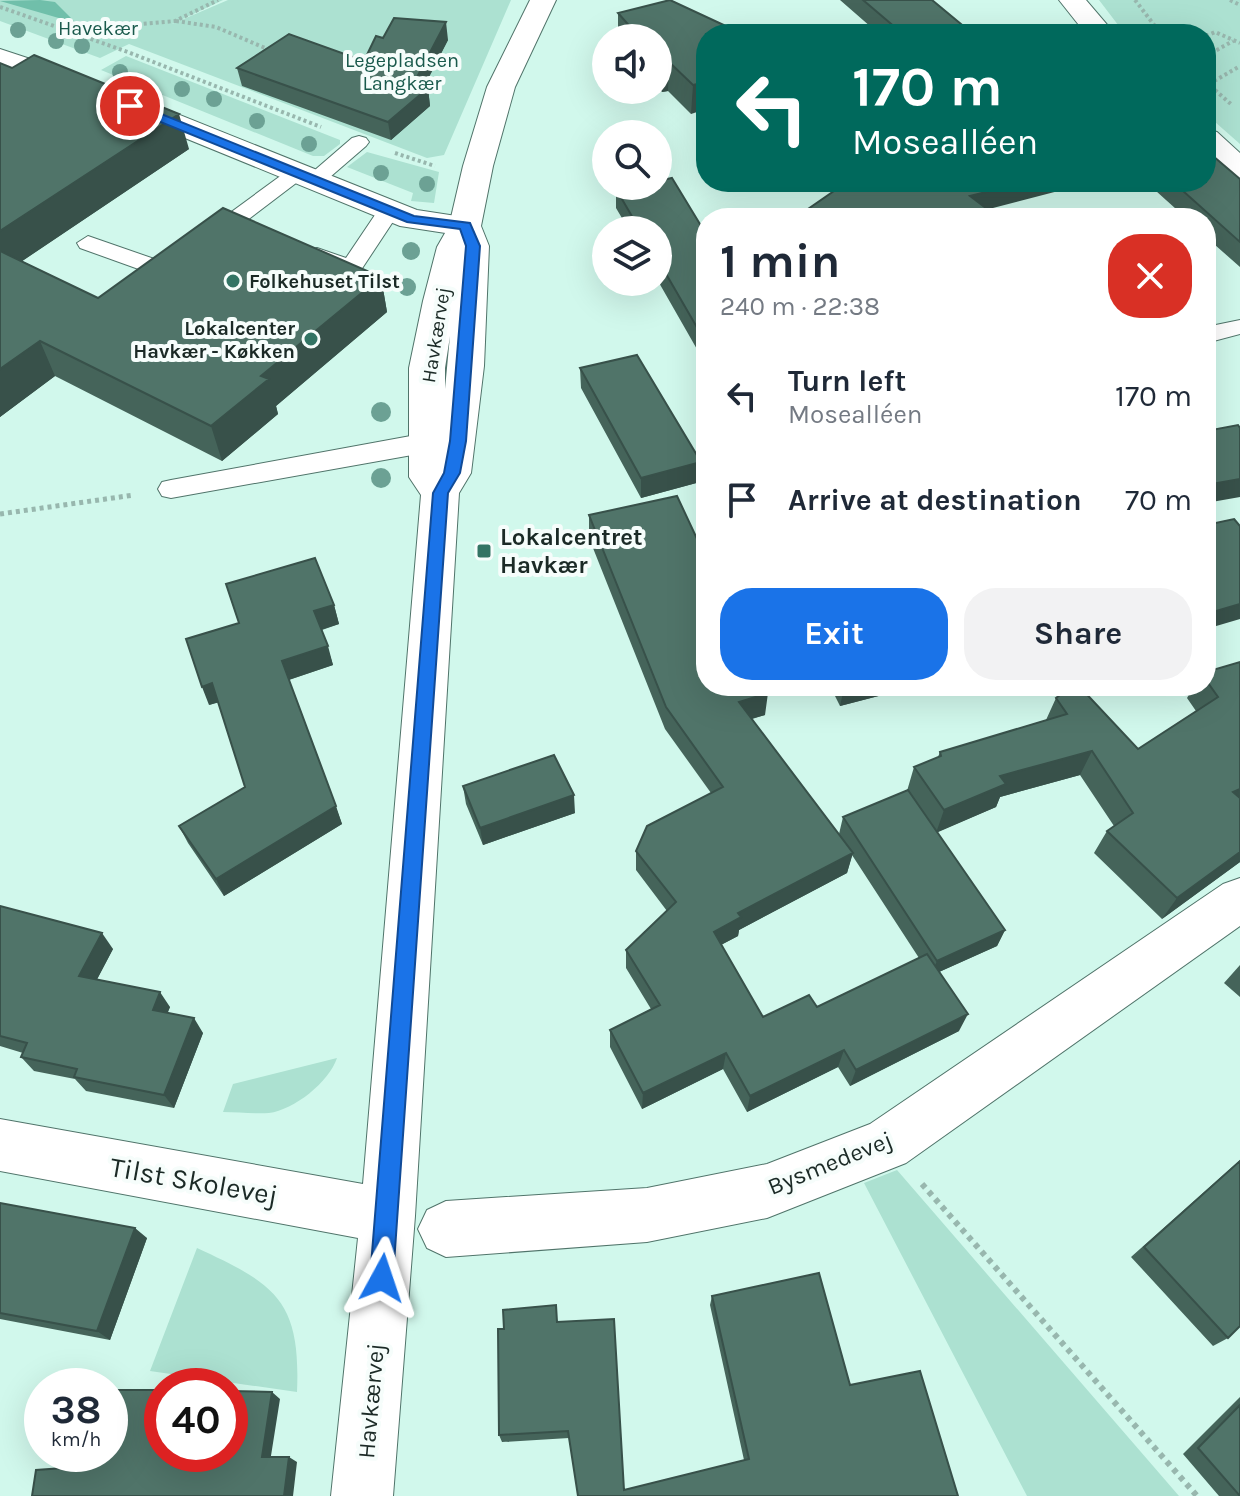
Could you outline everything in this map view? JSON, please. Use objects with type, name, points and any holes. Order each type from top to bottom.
[{"type":"street","name":"Havkærvej","points":[[362,1496],[388,1216],[420,734],[440,493],[452,473],[443,441],[473,246],[465,226],[501,87],[543,0]]},
{"type":"street","points":[[1072,0],[1092,24]]},
{"type":"street","points":[[0,57],[75,83],[411,219],[465,226]]},
{"type":"street","points":[[1216,147],[1240,169]]},
{"type":"street","name":"Bysmedevej","points":[[446,1229],[647,1215],[767,1191],[887,1144],[1240,899]]},
{"type":"street","name":"Tilst Skolevej","points":[[3,1151],[388,1216]]},
{"type":"lane","points":[[88,243],[166,271],[359,142]]},
{"type":"lane","points":[[297,248],[351,268],[389,211]]},
{"type":"lane","points":[[1216,333],[1240,327]]},
{"type":"lane","points":[[1216,339],[1240,353]]},
{"type":"lane","points":[[171,489],[443,441]]},
{"type":"path","points":[[175,21],[218,0]]},
{"type":"path","points":[[1135,0],[1153,24]]},
{"type":"path","points":[[0,7],[68,30],[359,142],[442,168],[477,171]]},
{"type":"path","points":[[68,30],[175,21],[216,27],[265,48]]},
{"type":"path","points":[[1216,32],[1240,43]]},
{"type":"path","points":[[1216,50],[1234,40]]},
{"type":"path","points":[[1216,79],[1240,66]]},
{"type":"path","points":[[1216,90],[1240,112]]},
{"type":"path","points":[[1232,105],[1240,100]]},
{"type":"path","points":[[0,514],[171,489]]},
{"type":"path","points":[[887,1144],[1197,1496]]},
{"type":"green space","name":"Legepladsen Langkær","points":[[0,0],[223,0],[172,24],[228,0],[511,0],[444,155],[427,158],[129,44],[100,58],[0,21]]},
{"type":"green space","points":[[1099,0],[1240,0],[1240,144],[1216,123],[1216,24],[1117,24]]},
{"type":"green space","points":[[0,1],[55,2],[76,23]]},
{"type":"green space","points":[[126,56],[340,140],[340,144],[324,156],[313,156],[101,70]]},
{"type":"green space","points":[[367,152],[439,172],[434,203],[411,201],[413,193],[347,167]]},
{"type":"green space","points":[[337,1058],[319,1085],[289,1107],[269,1113],[223,1112],[233,1084]]},
{"type":"green space","points":[[897,1170],[1179,1496],[1027,1496],[864,1183]]},
{"type":"green space","points":[[197,1248],[246,1273],[278,1299],[288,1316],[294,1336],[297,1392],[248,1385],[248,1368],[151,1368]]},
{"type":"building","points":[[670,0],[722,24],[696,24],[696,84],[693,85],[672,65],[672,24],[628,24],[618,13]]},
{"type":"building","points":[[863,0],[932,0],[961,24],[891,24]]},
{"type":"building","points":[[394,18],[446,22],[414,83],[428,88],[388,122],[237,68],[289,34],[364,61],[376,36],[383,38]]},
{"type":"building","points":[[34,55],[179,114],[0,231],[0,63],[12,68]]},
{"type":"building","points":[[1216,159],[1240,179],[1240,242],[1216,221],[1216,208],[1202,208],[1184,192],[1216,192]]},
{"type":"building","points":[[672,178],[696,218],[696,326],[672,284],[672,216],[632,216],[622,200],[672,200]]},
{"type":"building","points":[[833,192],[986,192],[970,196],[986,208],[809,208]]},
{"type":"building","points":[[223,208],[381,277],[261,376],[269,379],[211,426],[40,341],[0,369],[0,251],[98,298]]},
{"type":"building","points":[[637,355],[696,454],[696,463],[641,478],[580,368]]},
{"type":"building","points":[[1238,425],[1240,428],[1240,479],[1216,483],[1216,429]]},
{"type":"building","points":[[677,496],[696,537],[696,696],[758,696],[739,702],[853,853],[738,913],[741,917],[714,932],[763,1017],[809,995],[817,1007],[927,954],[968,1014],[856,1070],[844,1050],[750,1096],[726,1053],[643,1093],[610,1030],[660,1005],[626,950],[676,902],[636,851],[647,826],[723,787],[666,707],[589,515]]},
{"type":"building","points":[[1234,519],[1240,526],[1240,604],[1216,611],[1216,523]]},
{"type":"building","points":[[315,558],[334,605],[314,611],[328,646],[282,661],[336,806],[216,879],[179,826],[245,787],[212,683],[202,687],[186,639],[239,623],[226,584]]},
{"type":"building","points":[[1240,662],[1240,789],[1233,792],[1240,798],[1240,852],[1177,898],[1107,831],[1133,813],[1092,751],[1000,776],[1006,784],[944,810],[914,767],[941,756],[940,752],[1067,714],[1056,698],[1059,696],[1088,696],[1138,749],[1218,697],[1216,669]]},
{"type":"building","points":[[554,755],[574,795],[480,828],[463,786]]},
{"type":"building","points":[[908,790],[1005,930],[937,961],[843,817]]},
{"type":"building","points":[[0,906],[102,933],[79,976],[160,992],[153,1010],[194,1018],[164,1095],[74,1077],[77,1069],[21,1057],[27,1043],[0,1036]]},
{"type":"building","points":[[1240,1161],[1240,1326],[1228,1338],[1144,1247]]},
{"type":"building","points":[[0,1203],[135,1228],[97,1331],[0,1313]]},
{"type":"building","points":[[819,1273],[850,1385],[920,1371],[958,1496],[578,1496],[568,1431],[499,1435],[498,1329],[504,1329],[503,1310],[556,1305],[557,1322],[614,1319],[624,1490],[749,1459],[712,1296]]},
{"type":"building","points":[[128,1390],[144,1390],[144,1472],[248,1472],[248,1391],[272,1392],[262,1457],[289,1457],[284,1496],[32,1496],[36,1472],[128,1472]]},
{"type":"building","points":[[1240,1405],[1240,1496],[1198,1448]]},
{"type":"place","name":"Folkehuset Tilst","points":[[233,281]]},
{"type":"place","name":"Lokalcenter Havkær - Køkken","points":[[311,339]]},
{"type":"place","name":"Lokalcentret Havkær","points":[[484,551]]},
{"type":"route","points":[[130,106],[411,219],[465,226],[473,246],[458,441],[452,473],[440,493],[382,1278]]},
{"type":"park label","name":"Havekær","points":[[98,28]]}]
